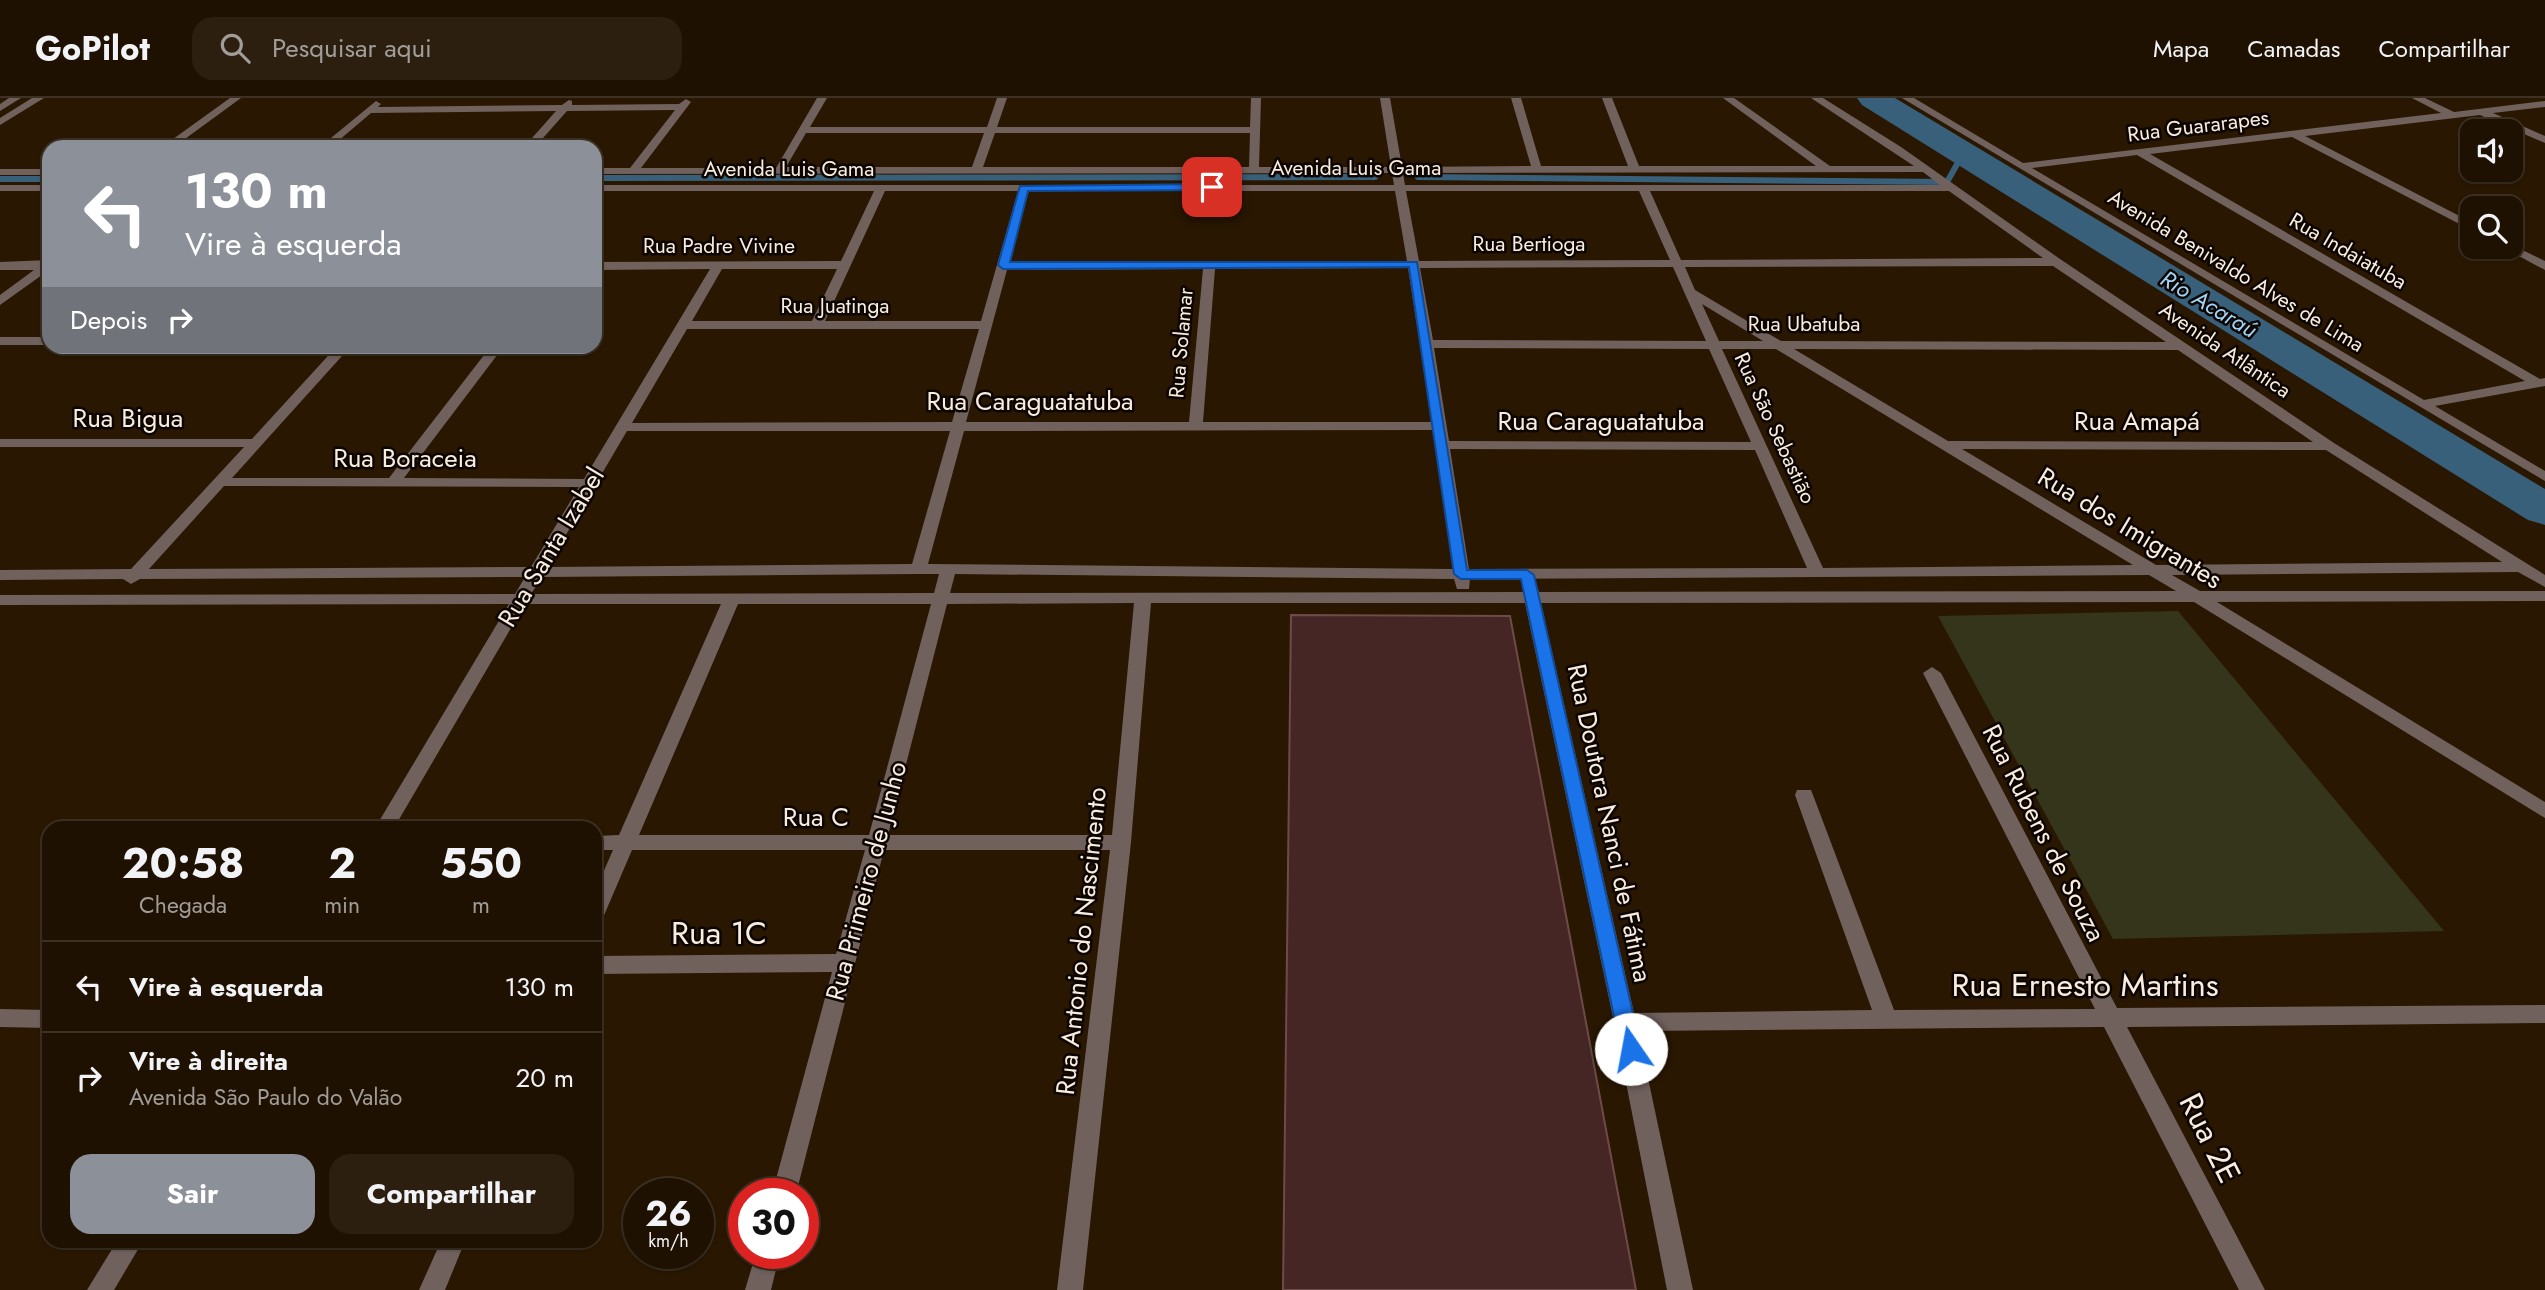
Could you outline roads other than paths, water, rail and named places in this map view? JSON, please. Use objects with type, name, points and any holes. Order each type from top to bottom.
[{"type":"street","points":[[0,108],[16,98]]},
{"type":"street","points":[[0,122],[39,98]]},
{"type":"street","points":[[177,140],[236,98]]},
{"type":"street","points":[[333,140],[383,98]]},
{"type":"street","points":[[535,140],[573,98]]},
{"type":"street","points":[[779,171],[822,98]]},
{"type":"street","points":[[976,171],[1002,98]]},
{"type":"street","points":[[1254,170],[1256,98]]},
{"type":"street","points":[[1385,98],[1427,344],[1465,599]]},
{"type":"street","points":[[1516,98],[1537,170]]},
{"type":"street","points":[[1607,98],[1635,170]]},
{"type":"street","points":[[1728,98],[1827,169]]},
{"type":"street","name":"Avenida Atlântica","points":[[1816,98],[1897,149],[1948,188],[2329,446],[2545,582]]},
{"type":"street","name":"Avenida Benivaldo Alves de Lima","points":[[1907,98],[2545,477]]},
{"type":"street","points":[[2417,98],[2453,115]]},
{"type":"street","points":[[369,110],[564,108],[686,102]]},
{"type":"street","points":[[633,171],[686,102]]},
{"type":"street","name":"Rua Guararapes","points":[[2022,166],[2545,104]]},
{"type":"street","points":[[2482,112],[2545,140]]},
{"type":"street","points":[[804,130],[1255,131]]},
{"type":"street","points":[[2294,134],[2460,221]]},
{"type":"street","name":"Rua Indaiatuba","points":[[2139,152],[2541,382]]},
{"type":"street","name":"Avenida Luis Gama","points":[[602,172],[1923,169]]},
{"type":"street","points":[[0,172],[42,172]]},
{"type":"street","points":[[0,188],[42,188]]},
{"type":"street","name":"Avenida Luis Gama","points":[[602,188],[1948,188]]},
{"type":"street","points":[[817,325],[881,188]]},
{"type":"street","points":[[918,569],[1024,188]]},
{"type":"street","name":"Rua São Sebastião","points":[[1643,188],[1817,572]]},
{"type":"street","points":[[2523,255],[2545,267]]},
{"type":"street","name":"Rua Bertioga","points":[[1003,265],[2056,262]]},
{"type":"street","points":[[0,266],[42,265]]},
{"type":"street","name":"Rua Padre Vivine","points":[[602,266],[844,265]]},
{"type":"street","name":"Rua Solamar","points":[[1196,424],[1209,265]]},
{"type":"street","name":"Rua Santa Izabel","points":[[388,821],[718,266]]},
{"type":"street","points":[[0,301],[42,270]]},
{"type":"street","name":"Rua dos Imigrantes","points":[[1687,290],[2196,596],[2545,811]]},
{"type":"street","name":"Rua Juatinga","points":[[683,326],[987,325]]},
{"type":"street","points":[[0,341],[42,341]]},
{"type":"street","name":"Rua Ubatuba","points":[[1427,344],[2182,346]]},
{"type":"street","points":[[113,599],[338,354]]},
{"type":"street","points":[[393,483],[492,354]]},
{"type":"street","points":[[2423,404],[2541,382]]},
{"type":"street","name":"Rua Caraguatatuba","points":[[622,427],[1196,424],[1438,426]]},
{"type":"street","name":"Rua Bigua","points":[[0,443],[256,443]]},
{"type":"street","name":"Rua Caraguatatuba","points":[[1440,445],[1761,446]]},
{"type":"street","name":"Rua Amapá","points":[[1945,445],[2329,446]]},
{"type":"street","name":"Rua Boraceia","points":[[220,482],[589,483]]},
{"type":"street","points":[[0,575],[948,569],[1527,575],[2521,567]]},
{"type":"street","name":"Rua Primeiro de Junho","points":[[788,1178],[948,569]]},
{"type":"street","name":"Rua Doutora Nanci de Fátima","points":[[1527,575],[1625,1022],[1680,1290]]},
{"type":"street","points":[[0,600],[2545,596]]},
{"type":"street","points":[[602,898],[732,598]]},
{"type":"street","name":"Rua Antonio do Nascimento","points":[[1070,1290],[1121,842],[1143,598]]},
{"type":"street","name":"Rua Rubens de Souza","points":[[1931,673],[2110,1016]]},
{"type":"street","points":[[1804,794],[1886,1019]]},
{"type":"street","name":"Rua C","points":[[602,843],[1121,842]]},
{"type":"street","name":"Rua 1C","points":[[602,965],[844,963]]},
{"type":"street","name":"Rua Ernesto Martins","points":[[1625,1022],[2545,1014]]},
{"type":"street","name":"Rua 2E","points":[[2110,1016],[2252,1290]]},
{"type":"street","points":[[0,1018],[42,1019]]},
{"type":"street","points":[[100,1290],[127,1248]]},
{"type":"street","points":[[432,1290],[450,1248]]},
{"type":"street","points":[[758,1290],[764,1269]]},
{"type":"waterway","name":"Rio Acaraú","points":[[1873,98],[2545,510]]},
{"type":"waterway","points":[[1418,177],[1947,182],[1964,152]]},
{"type":"waterway","points":[[602,178],[1375,177]]},
{"type":"waterway","points":[[0,179],[42,179]]}]
